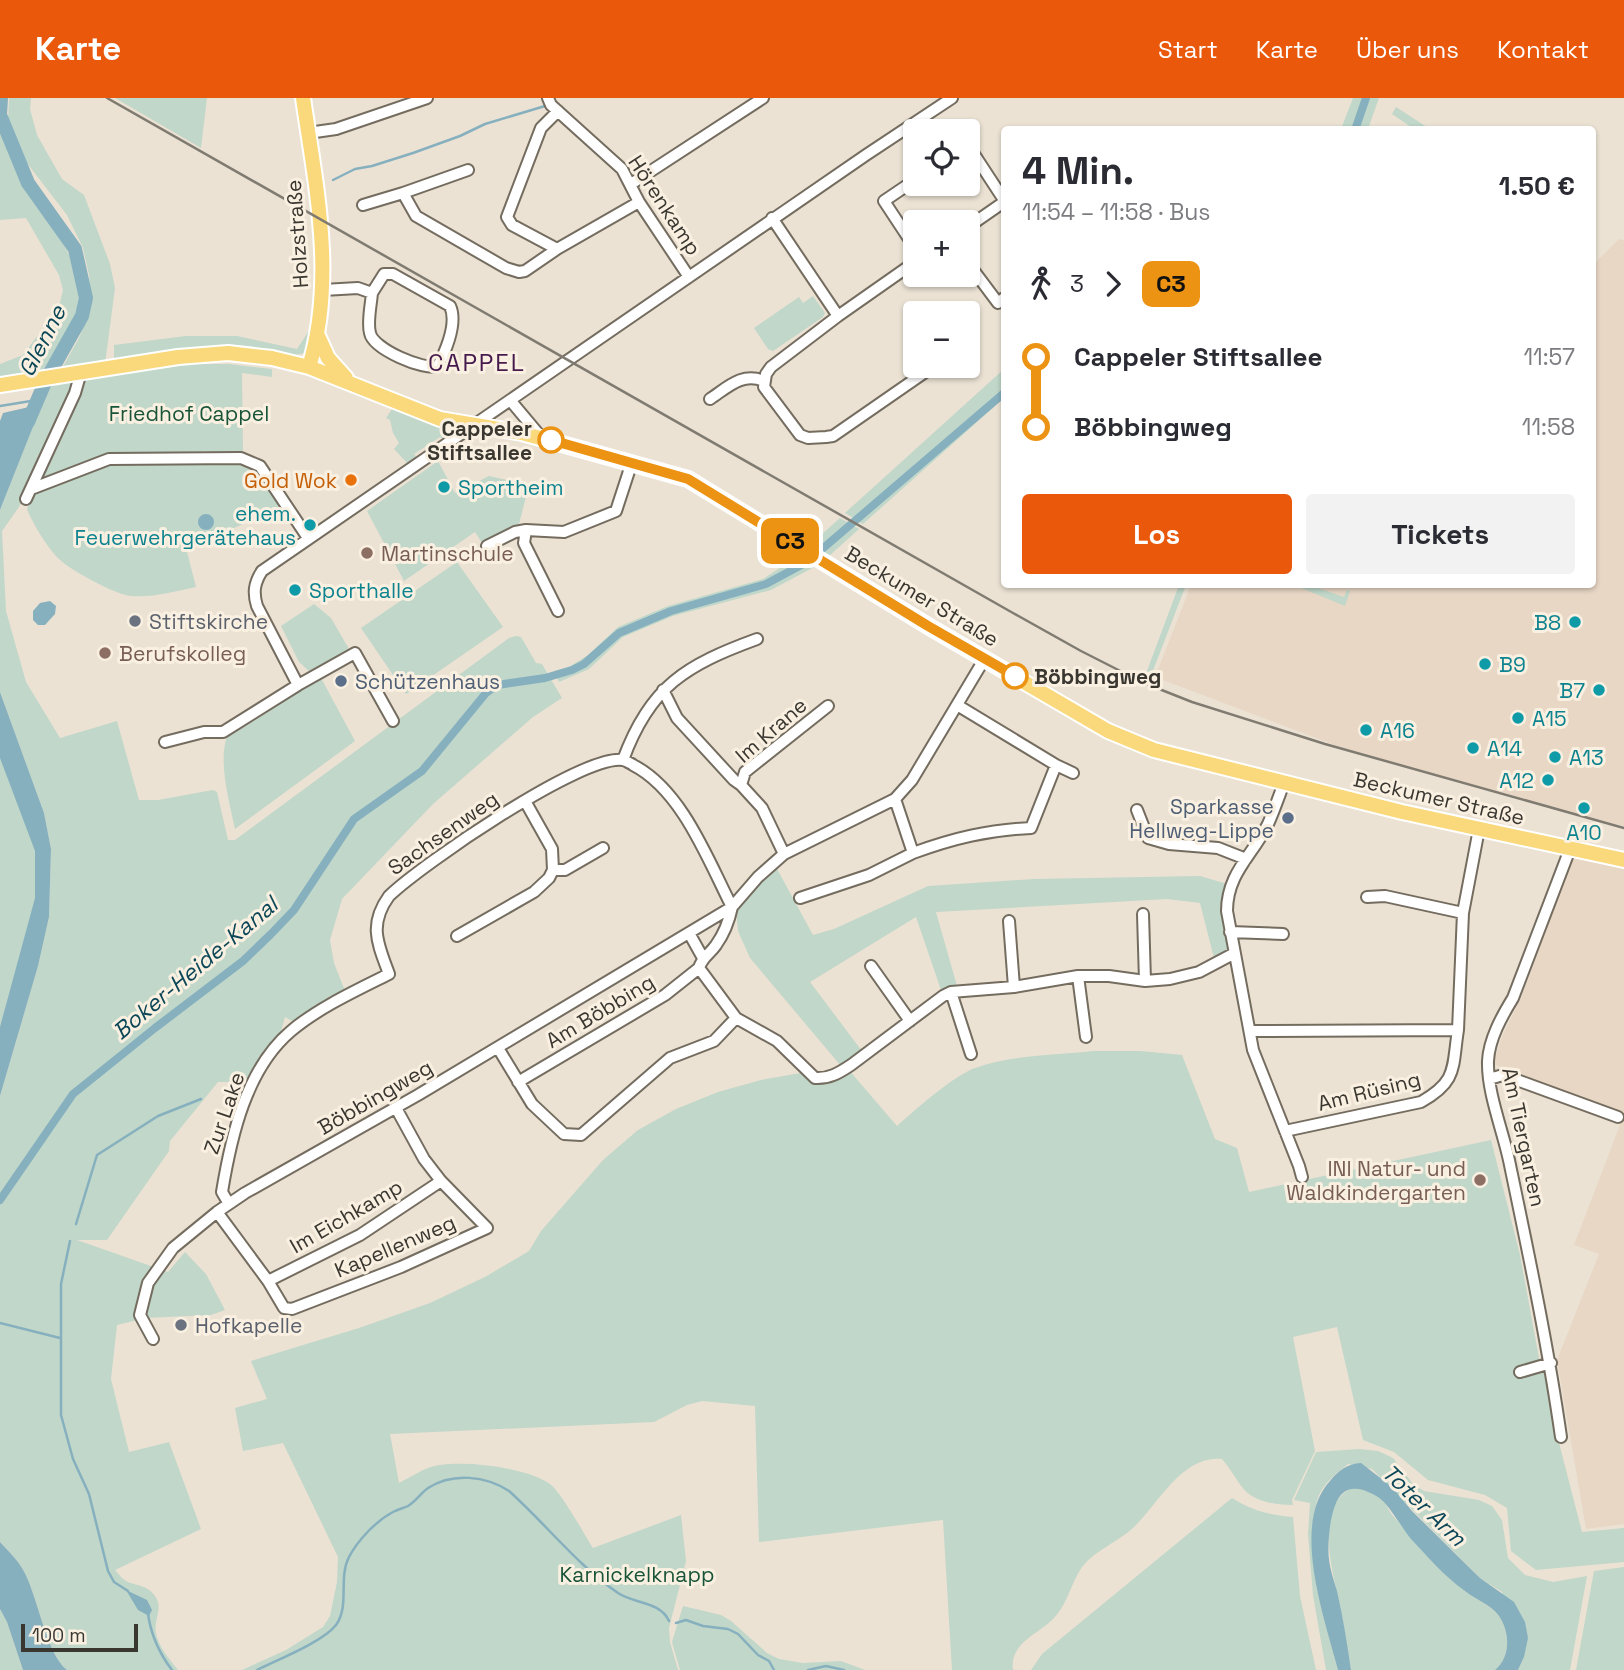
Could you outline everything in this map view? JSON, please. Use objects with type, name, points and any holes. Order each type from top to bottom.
[{"type":"main road","name":"Holzstraße","points":[[303,98],[321,220],[323,290],[318,336],[309,367]]},
{"type":"main road","points":[[318,336],[328,358],[349,382]]},
{"type":"main road","name":"Beckumer Straße","points":[[0,385],[178,356],[228,353],[272,358],[309,367],[440,419],[500,428],[688,479],[985,659],[1133,743],[1284,783],[1624,860]]},
{"type":"street","points":[[308,133],[336,129],[427,98]]},
{"type":"street","name":"Hörenkamp","points":[[548,98],[551,105],[622,169],[639,202],[689,277]]},
{"type":"street","points":[[631,184],[763,98]]},
{"type":"street","points":[[298,685],[257,606],[255,584],[262,571],[772,218],[953,98]]},
{"type":"street","points":[[557,249],[512,226],[507,217],[541,128],[558,111]]},
{"type":"street","points":[[980,164],[1001,196]]},
{"type":"street","points":[[363,205],[468,170]]},
{"type":"street","points":[[903,188],[884,201],[903,230]]},
{"type":"street","points":[[403,193],[416,216],[506,268],[519,272],[525,271],[557,249],[639,202]]},
{"type":"street","points":[[980,218],[1001,203]]},
{"type":"street","points":[[772,218],[838,316]]},
{"type":"street","points":[[903,270],[771,367],[764,381],[768,394],[794,430],[808,438],[817,438],[833,436],[917,378]]},
{"type":"street","points":[[384,274],[393,274],[450,306],[454,313],[449,339],[438,366],[430,369],[423,367],[374,341],[369,332],[372,293],[384,274]]},
{"type":"street","points":[[980,279],[998,303],[1001,301]]},
{"type":"street","points":[[323,290],[358,288],[372,293]]},
{"type":"street","points":[[80,372],[75,393],[29,494],[109,459],[242,458],[260,466],[309,538]]},
{"type":"street","points":[[710,399],[741,378],[764,381]]},
{"type":"street","points":[[510,400],[541,438]]},
{"type":"street","points":[[487,546],[515,532],[526,530],[564,532],[616,511],[632,462]]},
{"type":"street","points":[[526,530],[524,543],[558,611]]},
{"type":"street","points":[[732,907],[693,831],[665,789],[640,769],[623,760],[646,710],[663,690],[690,668],[757,639]]},
{"type":"street","points":[[165,742],[204,732],[223,732],[355,653],[393,720]]},
{"type":"street","name":"Böbbingweg","points":[[153,1339],[140,1315],[148,1283],[173,1248],[217,1212],[732,907],[758,877],[784,854],[895,799],[912,780],[985,659]]},
{"type":"street","name":"Im Krane","points":[[663,690],[677,718],[762,808],[784,854]]},
{"type":"street","points":[[957,705],[1073,774]]},
{"type":"street","name":"Im Krane","points":[[741,785],[746,772],[828,706]]},
{"type":"street","name":"Sachsenweg","points":[[389,974],[376,939],[383,903],[388,895],[473,832],[525,801],[596,765],[623,760]]},
{"type":"street","points":[[800,898],[869,875],[913,853],[950,839],[995,830],[1031,828],[1056,765]]},
{"type":"street","points":[[1284,783],[1268,824],[1234,876],[1227,894],[1233,954],[1253,1050],[1302,1177]]},
{"type":"street","points":[[895,799],[913,853]]},
{"type":"street","points":[[457,936],[534,892],[545,883],[553,870],[552,849],[525,801]]},
{"type":"street","points":[[1138,810],[1148,838],[1169,844],[1219,848],[1246,859]]},
{"type":"street","name":"Am Rüsing","points":[[1285,1131],[1421,1102],[1440,1091],[1449,1079],[1458,1030],[1463,913],[1479,829]]},
{"type":"street","points":[[553,870],[565,870],[603,848]]},
{"type":"street","name":"Am Tiergarten","points":[[1561,1437],[1550,1363],[1506,1143],[1489,1079],[1488,1059],[1494,1037],[1514,998],[1570,849]]},
{"type":"street","points":[[1367,897],[1385,896],[1463,913]]},
{"type":"street","name":"Böbbingweg","points":[[701,963],[715,948],[732,907]]},
{"type":"street","points":[[1143,914],[1145,981]]},
{"type":"street","points":[[1009,921],[1014,987]]},
{"type":"street","points":[[1230,932],[1283,934]]},
{"type":"street","points":[[689,933],[701,963],[736,1018],[777,1041],[815,1078],[823,1079],[837,1075],[951,992],[1014,987],[1078,976],[1109,976],[1145,981],[1170,979],[1199,972],[1233,954]]},
{"type":"street","name":"Am Böbbing","points":[[518,1082],[665,995],[701,963]]},
{"type":"street","points":[[870,966],[910,1021]]},
{"type":"street","name":"Zur Lake","points":[[229,1204],[222,1192],[228,1159],[258,1072],[276,1046],[291,1031],[313,1016],[389,974]]},
{"type":"street","points":[[1078,976],[1086,1038]]},
{"type":"street","points":[[951,992],[971,1054]]},
{"type":"street","points":[[498,1048],[532,1104],[564,1134],[581,1135],[670,1058],[714,1041],[736,1018]]},
{"type":"street","points":[[1250,1031],[1458,1030]]},
{"type":"street","points":[[1489,1079],[1503,1075],[1618,1117]]},
{"type":"street","name":"Kapellenweg","points":[[217,1212],[268,1281],[284,1308],[292,1309],[401,1267],[487,1228],[441,1181],[424,1159],[396,1108]]},
{"type":"street","name":"Im Eichkamp","points":[[268,1281],[360,1235],[441,1181]]},
{"type":"street","points":[[1520,1371],[1550,1363]]},
{"type":"shaded area","points":[[1619,239],[1624,240],[1624,826],[1588,819],[1345,749],[1155,677],[1190,588],[1596,588],[1596,262]]},
{"type":"shaded area","points":[[1577,858],[1624,868],[1624,1524],[1586,1529],[1557,1360],[1599,1254],[1574,1245],[1623,1117],[1606,1111],[1607,1107],[1493,1064],[1503,1034],[1521,998],[1572,860]]},
{"type":"green space","points":[[9,98],[31,98],[30,109],[37,135],[62,179],[84,195],[110,264],[115,288],[105,364],[60,372],[87,318],[91,299],[89,275],[83,248],[67,215],[20,154],[8,120]]},
{"type":"green space","points":[[115,98],[207,98],[201,148]]},
{"type":"green space","points":[[1353,98],[1379,98],[1369,126],[1342,126]]},
{"type":"green space","points":[[1396,107],[1425,126],[1410,126],[1392,114]]},
{"type":"green space","points":[[0,130],[22,182],[69,254],[79,284],[80,299],[70,328],[40,375],[0,381],[0,364],[23,355],[59,307],[63,290],[59,275],[26,218],[0,220]]},
{"type":"green space","points":[[813,296],[825,313],[823,317],[773,351],[768,349],[754,328],[799,297],[803,303]]},
{"type":"green space","points":[[314,323],[304,353],[297,355],[228,347],[179,351],[114,363],[114,345],[186,336],[237,336],[297,349]]},
{"type":"green space","name":"Friedhof Cappel","points":[[193,364],[229,364],[272,369],[272,377],[242,373],[243,453],[202,451],[201,454],[121,454],[55,475],[33,476],[19,507],[2,531],[6,611],[26,682],[60,738],[117,721],[139,800],[158,800],[213,790],[217,792],[228,840],[235,840],[509,638],[521,637],[536,663],[542,664],[562,698],[533,717],[433,804],[342,899],[330,940],[334,963],[345,991],[292,1021],[285,1017],[279,1039],[253,1082],[218,1082],[170,1141],[169,1151],[107,1240],[77,1240],[168,1272],[185,1252],[206,1274],[225,1310],[211,1315],[146,1318],[117,1325],[111,1379],[129,1452],[169,1442],[201,1529],[115,1570],[125,1580],[145,1588],[155,1596],[159,1605],[155,1628],[157,1638],[178,1670],[67,1670],[59,1661],[47,1636],[28,1579],[14,1557],[0,1542],[0,1096],[38,966],[49,917],[51,849],[44,813],[0,692],[0,510],[49,385]]},
{"type":"green space","points":[[1001,372],[1001,401],[863,524],[845,513]]},
{"type":"green space","points":[[392,409],[448,429],[448,439],[440,437],[414,454],[418,459],[409,465],[394,449],[399,443],[390,420],[386,418]]},
{"type":"green space","points":[[438,461],[455,493],[489,476],[529,485],[519,524],[482,543],[475,532],[404,581],[367,511]]},
{"type":"green space","points":[[240,462],[256,469],[281,506],[230,530],[229,527],[184,540],[196,587],[164,594],[131,596],[105,587],[59,559],[32,521],[27,509],[34,493],[109,463]]},
{"type":"green space","points":[[840,518],[859,529],[829,556],[811,544]]},
{"type":"green space","points":[[801,554],[818,565],[771,590],[673,616],[623,637],[589,669],[559,682],[554,671],[569,667],[588,655],[618,627],[668,606],[763,579]]},
{"type":"green space","points":[[457,562],[503,627],[406,694],[361,628]]},
{"type":"green space","points":[[1178,588],[1185,588],[1149,681],[1144,679]]},
{"type":"green space","points":[[1301,588],[1318,588],[1344,597],[1347,590],[1350,591],[1345,606]]},
{"type":"green space","points":[[314,604],[331,618],[349,649],[310,672],[299,662],[281,626]]},
{"type":"green space","points":[[321,678],[355,741],[235,829],[224,763],[224,750],[232,729]]},
{"type":"green space","points":[[0,716],[44,870],[0,1051]]},
{"type":"green space","points":[[776,867],[813,935],[834,929],[928,886],[1034,879],[1200,876],[1227,884],[1224,910],[1229,948],[1214,958],[1200,903],[1167,899],[936,912],[957,986],[941,990],[916,917],[810,982],[862,1051],[841,1066],[750,958],[738,931],[736,909]]},
{"type":"green space","name":"Karnickelknapp","points":[[1093,1051],[1140,1051],[1182,1055],[1215,1139],[1237,1148],[1249,1192],[1491,1140],[1520,1255],[1539,1358],[1548,1375],[1558,1439],[1582,1532],[1624,1528],[1624,1562],[1536,1570],[1511,1551],[1507,1508],[1485,1495],[1428,1480],[1394,1452],[1363,1440],[1337,1327],[1293,1337],[1315,1451],[1292,1500],[1293,1505],[1272,1503],[1252,1496],[1222,1459],[1195,1464],[1172,1483],[1133,1528],[1082,1567],[1059,1612],[1020,1646],[1013,1661],[1013,1670],[952,1670],[943,1520],[759,1542],[755,1406],[702,1401],[687,1405],[654,1422],[390,1434],[399,1483],[440,1465],[472,1464],[525,1473],[555,1488],[593,1548],[681,1515],[686,1561],[669,1628],[678,1670],[242,1670],[286,1650],[323,1627],[330,1616],[337,1582],[338,1557],[283,1443],[243,1451],[235,1408],[267,1399],[251,1361],[430,1303],[485,1277],[529,1251],[541,1231],[603,1160],[638,1130],[676,1109],[718,1092],[761,1080],[806,1072],[823,1079],[848,1069],[897,1126],[945,1086],[975,1068],[1018,1058]]},
{"type":"green space","points":[[1359,1449],[1378,1451],[1393,1458],[1413,1484],[1424,1491],[1479,1500],[1492,1506],[1502,1520],[1508,1558],[1525,1575],[1553,1582],[1587,1576],[1570,1670],[1518,1670],[1524,1657],[1502,1592],[1480,1578],[1372,1469],[1348,1464],[1322,1490],[1314,1516],[1312,1536],[1315,1575],[1338,1670],[1326,1670],[1313,1595],[1308,1534],[1310,1503],[1294,1500],[1316,1452]]},
{"type":"green space","points":[[1352,1488],[1372,1493],[1382,1499],[1392,1515],[1435,1562],[1465,1591],[1499,1616],[1505,1629],[1507,1644],[1504,1658],[1495,1670],[1351,1670],[1330,1559],[1329,1524],[1340,1497]]},
{"type":"green space","points":[[1232,1498],[1261,1512],[1293,1517],[1300,1596],[1316,1670],[1031,1670],[1042,1654]]},
{"type":"green space","points":[[1624,1567],[1624,1670],[1576,1670],[1594,1571]]},
{"type":"green space","points":[[683,1606],[721,1615],[767,1653],[779,1659],[803,1663],[841,1661],[865,1670],[680,1670],[672,1642]]},
{"type":"green space","points":[[0,1609],[7,1622],[23,1670],[0,1670]]},
{"type":"water","points":[[42,404],[0,510],[0,421],[3,413]]},
{"type":"water","points":[[203,514],[209,514],[214,522],[212,528],[203,530],[198,525],[198,519]]},
{"type":"water","points":[[50,601],[56,606],[55,614],[45,625],[38,625],[33,620],[33,611],[40,603]]},
{"type":"water","points":[[0,692],[44,813],[51,849],[49,917],[38,966],[0,1096],[0,1027],[35,898],[35,851],[0,758]]},
{"type":"water","points":[[1361,1463],[1392,1487],[1412,1511],[1480,1578],[1514,1602],[1525,1622],[1528,1638],[1518,1670],[1495,1670],[1504,1658],[1507,1644],[1503,1622],[1499,1616],[1443,1573],[1411,1539],[1382,1500],[1360,1489],[1351,1489],[1343,1493],[1335,1505],[1329,1534],[1328,1552],[1351,1670],[1338,1670],[1314,1573],[1313,1522],[1318,1499],[1330,1481],[1344,1468]]},
{"type":"water","points":[[0,1542],[14,1557],[28,1579],[47,1637],[59,1662],[67,1670],[23,1670],[0,1609]]},
{"type":"water","points":[[126,1590],[147,1600],[152,1610],[149,1616],[138,1610]]},
{"type":"waterway","name":"Glenne","points":[[1,98],[0,115],[28,183],[75,249],[86,298],[82,316],[46,380],[28,422]]},
{"type":"waterway","name":"Boker-Heide-Kanal","points":[[1356,126],[1366,98]]},
{"type":"waterway","points":[[333,180],[355,169],[413,153],[485,124],[545,106]]},
{"type":"waterway","name":"Boker-Heide-Kanal","points":[[0,1200],[73,1094],[243,961],[271,934],[294,910],[354,819],[422,771],[486,693],[497,685],[545,678],[572,670],[584,664],[619,633],[671,611],[766,584],[807,562],[1001,396]]},
{"type":"waterway","points":[[0,406],[37,400]]},
{"type":"waterway","points":[[76,1224],[97,1155],[158,1116],[201,1099]]},
{"type":"waterway","points":[[70,1241],[61,1284],[61,1415],[73,1459],[89,1494],[108,1571],[114,1582],[128,1591]]},
{"type":"waterway","points":[[0,1323],[60,1338]]},
{"type":"waterway","points":[[257,1670],[311,1644],[336,1625],[342,1609],[344,1574],[349,1557],[374,1526],[393,1512],[414,1502],[428,1488],[459,1478],[480,1479],[509,1491],[603,1582],[624,1597],[653,1606],[669,1621]]},
{"type":"waterway","points":[[148,1614],[156,1644],[172,1670]]},
{"type":"waterway","points":[[676,1623],[686,1620],[703,1626],[728,1629],[738,1634],[758,1655],[769,1661],[774,1670]]},
{"type":"waterway","points":[[808,1670],[826,1666],[844,1670]]},
{"type":"railway","points":[[107,98],[1013,613],[1144,683],[1192,702],[1325,744],[1624,828]]},
{"type":"bus line","name":"C3","points":[[551,440],[688,479],[1015,676]]},
{"type":"place","name":"Cappeler Stiftsallee","points":[[551,440]]},
{"type":"place","name":"Gold Wok","points":[[351,480]]},
{"type":"place","name":"Sportheim","points":[[444,487]]},
{"type":"place","name":"ehem. Feuerwehrgerätehaus","points":[[310,525]]},
{"type":"place","name":"Martinschule","points":[[367,553]]},
{"type":"place","name":"Sporthalle","points":[[295,590]]},
{"type":"place","name":"Stiftskirche","points":[[135,621]]},
{"type":"place","name":"B8","points":[[1575,622]]},
{"type":"place","name":"Berufskolleg","points":[[105,653]]},
{"type":"place","name":"B9","points":[[1485,664]]},
{"type":"place","name":"Böbbingweg","points":[[1015,676]]},
{"type":"place","name":"Schützenhaus","points":[[341,681]]},
{"type":"place","name":"B7","points":[[1599,690]]},
{"type":"place","name":"A15","points":[[1518,718]]},
{"type":"place","name":"A16","points":[[1366,730]]},
{"type":"place","name":"A14","points":[[1473,748]]},
{"type":"place","name":"A13","points":[[1555,757]]},
{"type":"place","name":"A12","points":[[1548,780]]},
{"type":"place","name":"A10","points":[[1584,808]]},
{"type":"place","name":"Sparkasse Hellweg-Lippe","points":[[1288,818]]},
{"type":"place","name":"INI Natur- und Waldkindergarten","points":[[1480,1180]]},
{"type":"place","name":"Hofkapelle","points":[[181,1325]]},
{"type":"district","name":"CAPPEL","points":[[477,362]]},
{"type":"water label","name":"Toter Arm","points":[[1424,1505]]}]
